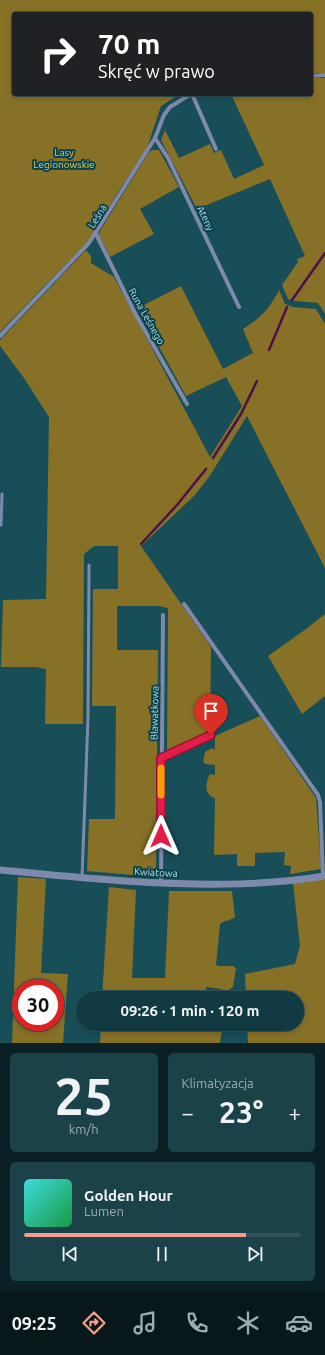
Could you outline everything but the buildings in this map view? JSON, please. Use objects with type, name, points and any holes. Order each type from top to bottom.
[{"type":"street","points":[[313,76],[325,75]]},
{"type":"street","name":"Leśna","points":[[0,336],[72,262],[96,234],[155,138],[160,121],[167,111],[188,96]]},
{"type":"street","points":[[192,96],[216,149]]},
{"type":"street","name":"Ateny","points":[[155,138],[168,158],[239,307]]},
{"type":"street","name":"Runa Leśnego","points":[[96,234],[136,315],[187,404]]},
{"type":"street","points":[[184,604],[318,795],[320,802],[324,876]]},
{"type":"street","name":"Bławatkowa","points":[[161,883],[163,615]]},
{"type":"street","name":"Kwiatowa","points":[[0,870],[82,878],[161,883],[249,884],[324,876]]},
{"type":"lane","points":[[1,525],[2,494]]},
{"type":"lane","points":[[82,878],[88,718],[88,565]]},
{"type":"lane","points":[[161,758],[211,735]]},
{"type":"green space","name":"Lasy Legionowskie","points":[[0,0],[325,0],[325,73],[313,73],[313,12],[12,12],[12,96],[177,96],[161,106],[147,148],[118,192],[91,238],[0,332]]},
{"type":"green space","points":[[313,78],[325,78],[325,314],[318,303],[288,299],[282,285],[298,262],[297,259],[305,256],[270,179],[197,209],[161,140],[165,130],[179,158],[210,144],[214,153],[221,150],[234,179],[264,165],[232,96],[313,96]]},
{"type":"green space","points":[[159,150],[179,187],[140,209],[154,234],[110,257],[98,234],[149,152]]},
{"type":"green space","points":[[86,250],[91,256],[91,263],[114,277],[210,457],[242,406],[226,377],[186,396],[138,308],[181,286],[223,369],[253,353],[243,329],[255,321],[264,312],[279,290],[285,304],[293,307],[316,309],[325,324],[325,568],[247,416],[209,477],[194,496],[141,546],[211,647],[210,732],[167,751],[168,608],[158,606],[117,606],[117,650],[158,650],[156,877],[87,871],[89,819],[115,819],[116,706],[92,706],[93,589],[118,589],[118,546],[94,546],[84,554],[83,724],[45,724],[46,669],[36,667],[1,667],[3,600],[46,599],[49,417],[24,378],[0,346],[0,340]]},
{"type":"green space","points":[[325,614],[325,696],[302,714],[268,656]]},
{"type":"green space","points":[[260,716],[316,798],[321,869],[290,874],[291,866],[284,865],[285,852],[255,853],[255,866],[237,866],[237,854],[214,855],[215,798],[209,794],[206,785],[210,774],[215,775],[215,765],[206,764],[203,762],[205,752],[212,748],[215,750],[215,736]]},
{"type":"green space","points":[[18,877],[46,879],[41,973],[68,974],[64,1029],[64,979],[14,979]]},
{"type":"green space","points":[[325,879],[325,1043],[248,1043],[247,1031],[304,1031],[304,991],[246,991],[245,974],[295,964],[300,946],[293,883]]},
{"type":"green space","points":[[109,887],[136,890],[132,978],[165,978],[169,891],[232,891],[235,917],[220,924],[216,965],[233,966],[236,968],[233,987],[227,991],[206,987],[206,991],[102,991]]},
{"type":"green space","points":[[12,1031],[64,1031],[63,1043],[12,1043]]},
{"type":"green space","points":[[101,1031],[222,1031],[220,1043],[100,1043]]},
{"type":"waterway","points":[[292,300],[325,253]]},
{"type":"waterway","points":[[269,350],[287,307]]},
{"type":"waterway","points":[[213,458],[241,414],[257,381]]},
{"type":"waterway","points":[[141,544],[177,505],[206,469]]},
{"type":"slow traffic","points":[[161,768],[161,795]]},
{"type":"route","points":[[161,836],[161,758],[211,735]]}]
